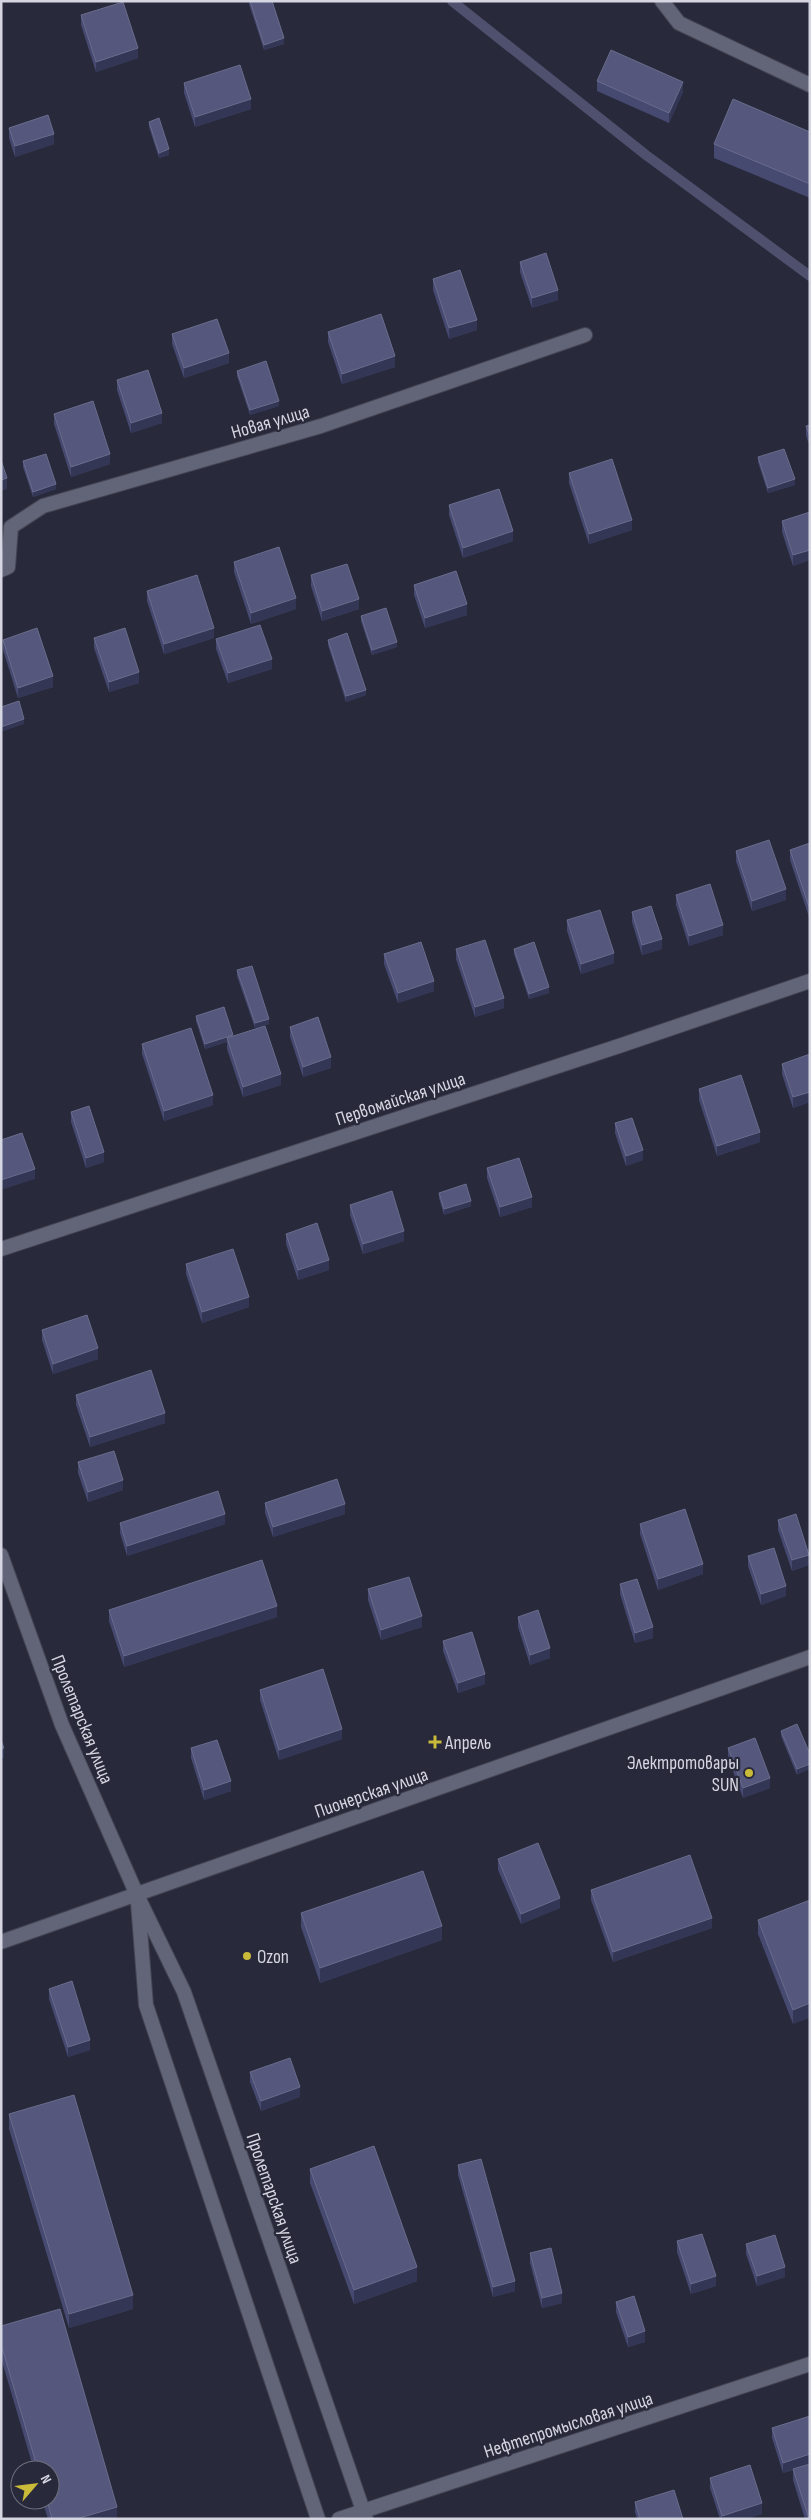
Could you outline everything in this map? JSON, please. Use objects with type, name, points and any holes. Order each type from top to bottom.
[{"type":"street","points":[[662,1],[679,23],[810,85]]},
{"type":"street","name":"Новая улица","points":[[1,570],[8,567],[12,527],[43,506],[321,426],[585,335]]},
{"type":"street","name":"Первомайская улица","points":[[1,1249],[619,1046],[810,981]]},
{"type":"street","name":"Пролетарская улица","points":[[1,1555],[62,1725],[137,1894],[184,1992],[364,2515]]},
{"type":"street","name":"Пионерская улица","points":[[1,1942],[810,1657]]},
{"type":"street","name":"Пролетарская улица","points":[[137,1894],[146,2005],[318,2519]]},
{"type":"street","name":"Нефтепромысловая улица","points":[[339,2519],[364,2515],[810,2364]]},
{"type":"building","points":[[250,1],[272,1],[284,38],[264,45]]},
{"type":"building","points":[[123,2],[138,48],[96,62],[81,15]]},
{"type":"building","points":[[611,50],[683,82],[669,113],[597,81]]},
{"type":"building","points":[[240,65],[251,99],[195,117],[184,83]]},
{"type":"building","points":[[733,99],[810,132],[810,184],[714,144]]},
{"type":"building","points":[[48,115],[54,134],[15,146],[9,128]]},
{"type":"building","points":[[159,118],[169,149],[159,153],[149,122]]},
{"type":"building","points":[[546,253],[558,290],[532,298],[520,262]]},
{"type":"building","points":[[460,270],[477,320],[449,328],[433,279]]},
{"type":"building","points":[[381,314],[395,356],[342,374],[328,332]]},
{"type":"building","points":[[217,319],[229,353],[184,368],[172,334]]},
{"type":"building","points":[[266,361],[279,401],[250,410],[237,371]]},
{"type":"building","points":[[148,370],[162,413],[131,423],[117,380]]},
{"type":"building","points":[[93,401],[110,454],[71,467],[54,414]]},
{"type":"building","points":[[810,425],[810,437],[806,426]]},
{"type":"building","points":[[784,449],[795,479],[768,488],[758,457]]},
{"type":"building","points":[[46,454],[56,484],[33,492],[23,461]]},
{"type":"building","points":[[612,459],[632,520],[589,534],[569,473]]},
{"type":"building","points":[[1,460],[7,478],[1,480]]},
{"type":"building","points":[[499,489],[513,531],[463,548],[449,505]]},
{"type":"building","points":[[810,512],[810,550],[793,555],[782,521]]},
{"type":"building","points":[[279,547],[296,598],[251,613],[234,562]]},
{"type":"building","points":[[347,564],[359,599],[322,611],[311,575]]},
{"type":"building","points":[[456,571],[467,604],[425,618],[414,585]]},
{"type":"building","points":[[197,575],[214,628],[164,644],[147,591]]},
{"type":"building","points":[[386,608],[397,642],[372,650],[361,616]]},
{"type":"building","points":[[260,625],[272,659],[228,673],[216,639]]},
{"type":"building","points":[[37,628],[53,676],[18,688],[3,640]]},
{"type":"building","points":[[125,628],[139,672],[109,682],[94,638]]},
{"type":"building","points":[[347,633],[366,690],[346,696],[328,640]]},
{"type":"building","points":[[19,701],[24,719],[1,727],[1,707]]},
{"type":"building","points":[[769,840],[786,889],[752,901],[736,851]]},
{"type":"building","points":[[810,843],[810,906],[809,907],[790,850]]},
{"type":"building","points":[[710,884],[723,925],[689,936],[676,895]]},
{"type":"building","points":[[651,906],[662,939],[642,945],[632,912]]},
{"type":"building","points":[[600,910],[614,953],[581,964],[567,920]]},
{"type":"building","points":[[485,940],[504,998],[475,1007],[456,949]]},
{"type":"building","points":[[421,942],[434,981],[398,993],[384,954]]},
{"type":"building","points":[[534,942],[549,987],[529,994],[514,949]]},
{"type":"building","points":[[252,966],[269,1019],[255,1023],[237,970]]},
{"type":"building","points":[[224,1007],[233,1035],[205,1044],[196,1016]]},
{"type":"building","points":[[318,1017],[331,1057],[303,1067],[290,1027]]},
{"type":"building","points":[[265,1026],[281,1074],[243,1087],[227,1038]]},
{"type":"building","points":[[191,1028],[213,1095],[164,1111],[142,1044]]},
{"type":"building","points":[[810,1054],[810,1092],[793,1097],[782,1064]]},
{"type":"building","points":[[741,1075],[760,1132],[717,1146],[699,1089]]},
{"type":"building","points":[[89,1106],[104,1152],[86,1158],[71,1112]]},
{"type":"building","points":[[632,1118],[643,1150],[626,1156],[615,1123]]},
{"type":"building","points":[[22,1133],[35,1169],[1,1180],[1,1140]]},
{"type":"building","points":[[519,1158],[532,1197],[500,1207],[487,1168]]},
{"type":"building","points":[[466,1184],[471,1201],[444,1209],[439,1193]]},
{"type":"building","points":[[392,1191],[404,1231],[363,1244],[350,1205]]},
{"type":"building","points":[[317,1223],[329,1260],[298,1270],[286,1234]]},
{"type":"building","points":[[233,1249],[249,1297],[202,1312],[186,1264]]},
{"type":"building","points":[[87,1315],[98,1348],[53,1364],[42,1330]]},
{"type":"building","points":[[151,1370],[165,1413],[90,1437],[76,1395]]},
{"type":"building","points":[[114,1451],[123,1480],[88,1492],[78,1462]]},
{"type":"building","points":[[337,1479],[345,1504],[273,1527],[265,1503]]},
{"type":"building","points":[[218,1491],[225,1514],[127,1546],[120,1523]]},
{"type":"building","points":[[685,1509],[703,1564],[658,1579],[640,1524]]},
{"type":"building","points":[[796,1514],[809,1555],[792,1560],[778,1520]]},
{"type":"building","points":[[774,1548],[786,1586],[761,1594],[748,1556]]},
{"type":"building","points":[[262,1560],[277,1606],[124,1656],[109,1610]]},
{"type":"building","points":[[409,1577],[422,1616],[381,1630],[368,1589]]},
{"type":"building","points":[[637,1579],[653,1627],[635,1633],[620,1584]]},
{"type":"building","points":[[538,1610],[550,1648],[530,1655],[518,1617]]},
{"type":"building","points":[[472,1632],[485,1674],[458,1683],[443,1641]]},
{"type":"building","points":[[323,1669],[342,1729],[279,1750],[260,1690]]},
{"type":"building","points":[[797,1724],[810,1754],[810,1764],[797,1769],[781,1731]]},
{"type":"building","name":"Электротовары SUN","points":[[755,1738],[770,1778],[743,1788],[728,1748]]},
{"type":"building","points":[[217,1740],[231,1781],[204,1790],[191,1748]]},
{"type":"building","points":[[538,1843],[560,1898],[521,1914],[498,1859]]},
{"type":"building","points":[[690,1855],[712,1918],[613,1952],[591,1890]]},
{"type":"building","points":[[423,1871],[442,1926],[320,1968],[301,1913]]},
{"type":"building","points":[[810,1900],[810,2003],[793,2010],[758,1920]]},
{"type":"building","points":[[72,1981],[90,2040],[68,2047],[49,1989]]},
{"type":"building","points":[[290,2058],[300,2087],[261,2101],[250,2072]]},
{"type":"building","points":[[74,2095],[133,2295],[69,2314],[9,2114]]},
{"type":"building","points":[[374,2146],[417,2267],[354,2290],[310,2169]]},
{"type":"building","points":[[481,2159],[515,2281],[493,2287],[458,2165]]},
{"type":"building","points":[[702,2234],[716,2276],[691,2284],[677,2241]]},
{"type":"building","points":[[775,2235],[785,2267],[757,2276],[746,2244]]},
{"type":"building","points":[[551,2248],[562,2293],[542,2298],[530,2253]]},
{"type":"building","points":[[634,2296],[645,2331],[628,2337],[616,2302]]},
{"type":"building","points":[[60,2309],[117,2507],[76,2519],[52,2519],[50,2510],[60,2510],[60,2460],[35,2460],[1,2344],[1,2326]]},
{"type":"building","points":[[810,2416],[810,2454],[783,2463],[772,2428]]},
{"type":"building","points":[[810,2464],[810,2519],[809,2519],[793,2469]]},
{"type":"building","points":[[750,2465],[762,2503],[722,2516],[710,2478]]},
{"type":"building","points":[[674,2490],[683,2519],[640,2519],[635,2502]]},
{"type":"waterway","points":[[452,1],[646,155],[810,276]]},
{"type":"place","name":"Апрель","points":[[435,1742]]},
{"type":"place","name":"Электротовары SUN","points":[[749,1773]]},
{"type":"place","name":"Ozon","points":[[247,1956]]}]
